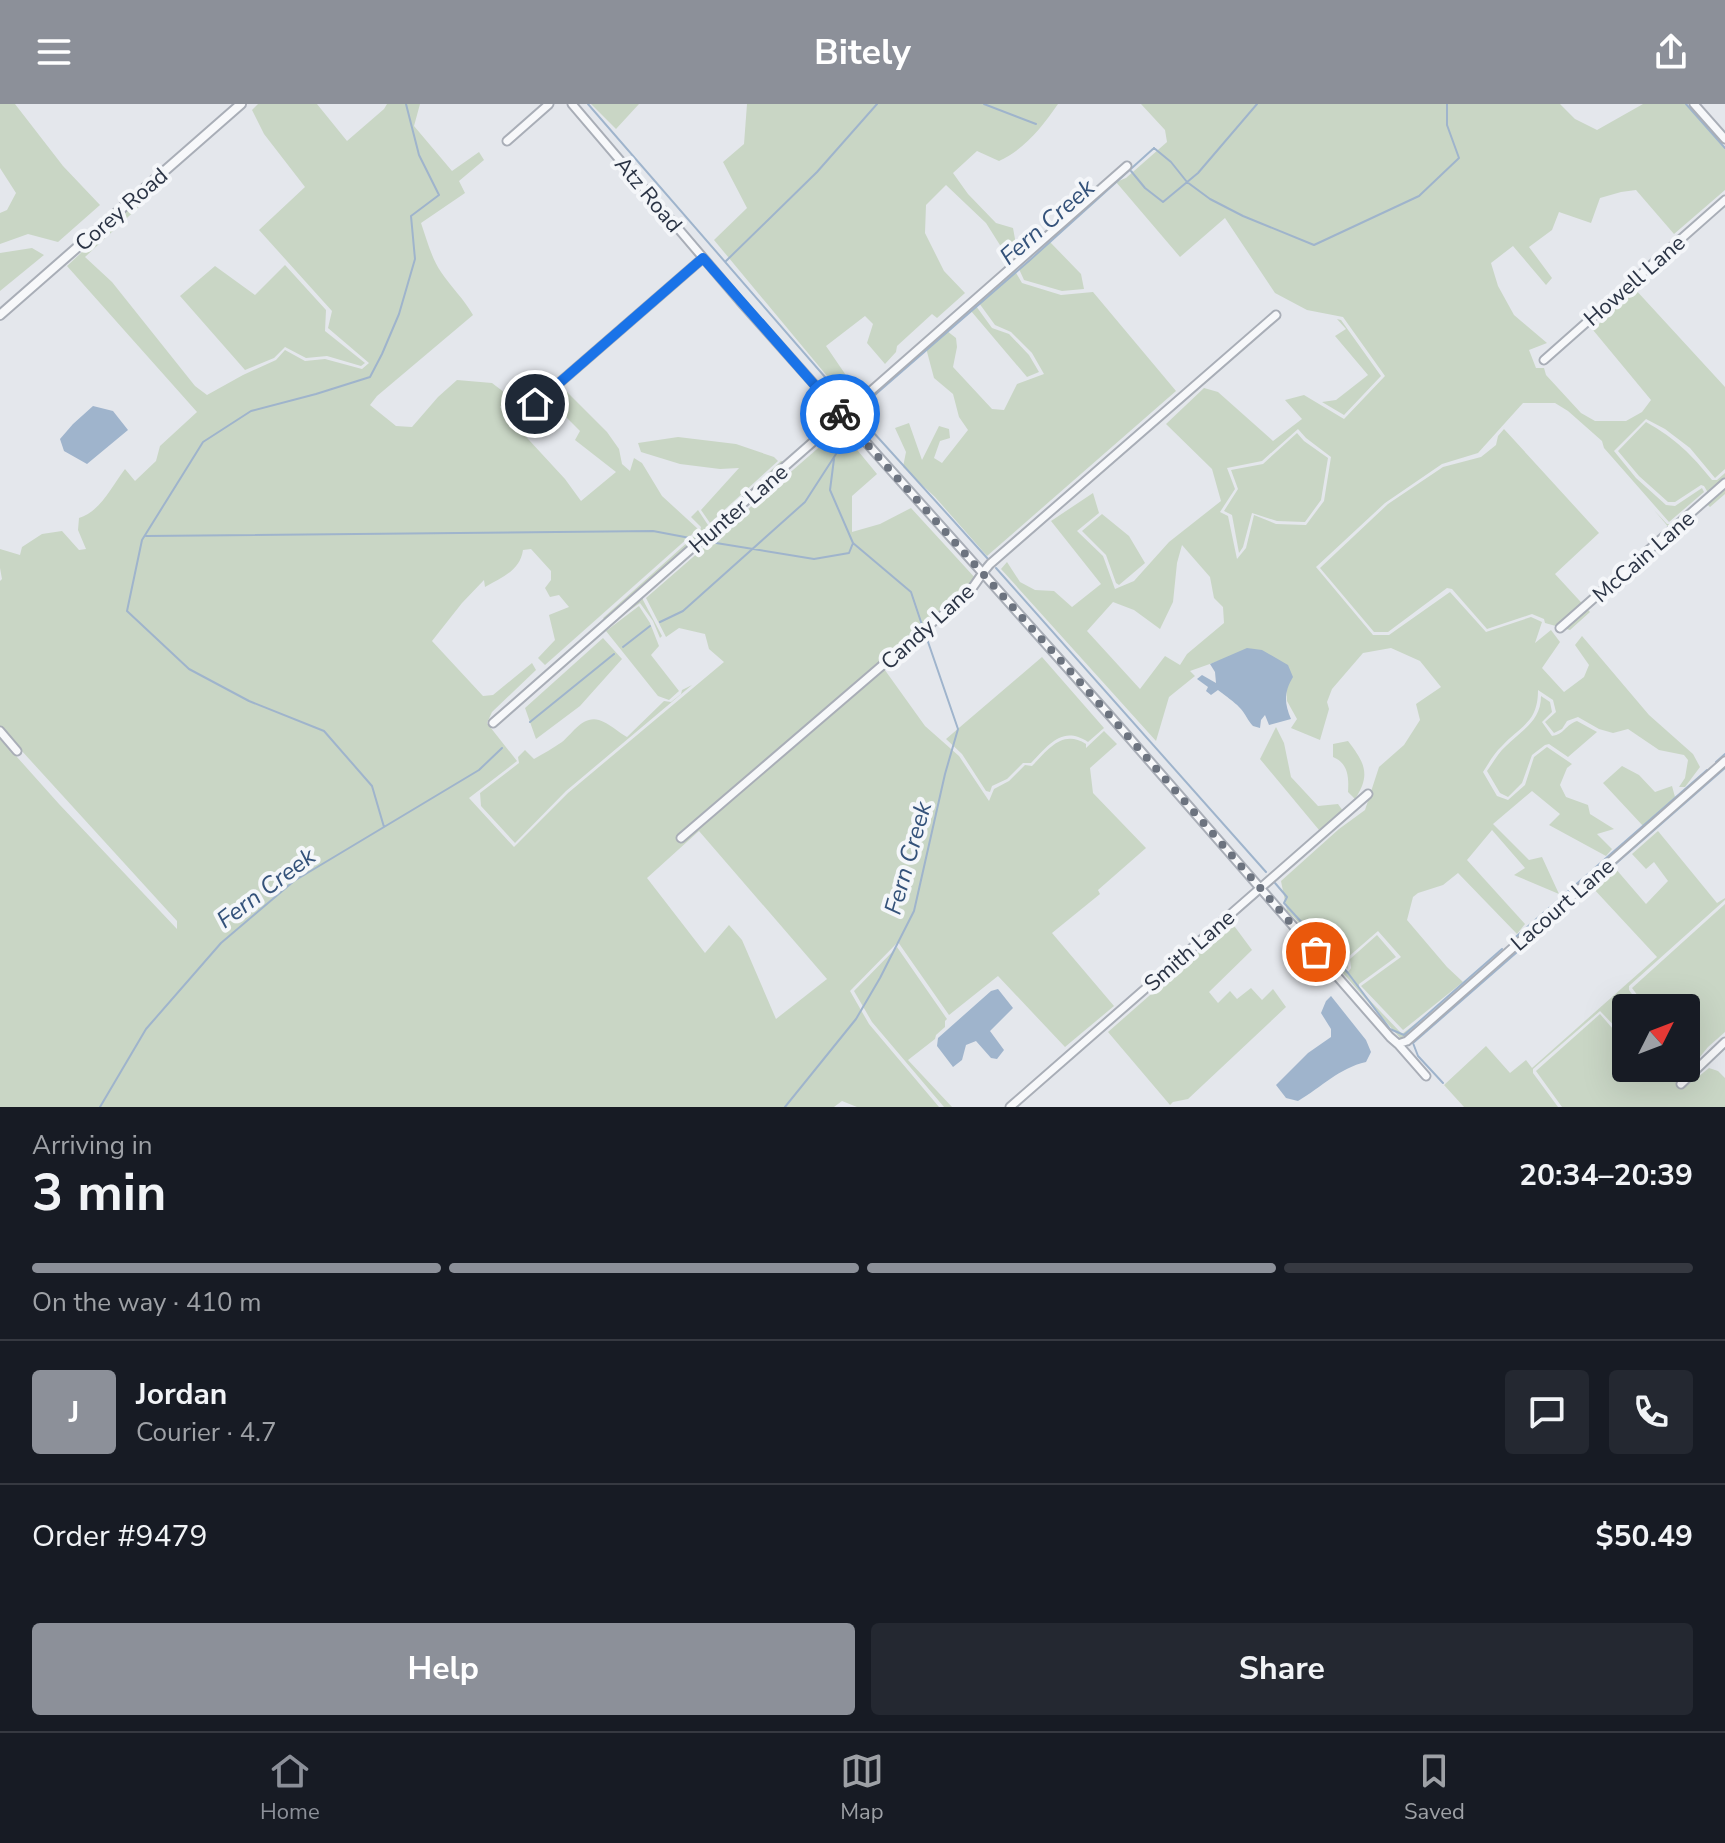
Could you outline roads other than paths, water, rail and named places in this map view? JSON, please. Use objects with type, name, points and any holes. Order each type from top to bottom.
[{"type":"street","name":"Corey Road","points":[[0,315],[241,104]]},
{"type":"street","points":[[507,141],[549,104]]},
{"type":"street","name":"Atz Road","points":[[572,104],[703,258],[1426,1076]]},
{"type":"street","points":[[1694,104],[1725,139]]},
{"type":"street","name":"Hunter Lane","points":[[493,723],[1127,166]]},
{"type":"street","name":"Howell Lane","points":[[1544,360],[1725,200]]},
{"type":"street","points":[[520,417],[703,258]]},
{"type":"street","name":"Candy Lane","points":[[681,838],[954,607],[969,593],[982,572],[1276,315]]},
{"type":"street","name":"McCain Lane","points":[[1560,628],[1725,483]]},
{"type":"street","points":[[0,731],[17,751]]},
{"type":"street","name":"Lacourt Lane","points":[[1398,1044],[1407,1041],[1725,761]]},
{"type":"street","name":"Smith Lane","points":[[1010,1107],[1368,794]]},
{"type":"street","points":[[1681,1084],[1725,1042]]},
{"type":"water","points":[[93,406],[113,411],[128,430],[87,464],[64,451],[60,439]]},
{"type":"water","points":[[1247,648],[1262,650],[1288,665],[1293,677],[1286,698],[1291,719],[1269,725],[1265,715],[1260,728],[1253,726],[1236,704],[1218,690],[1211,695],[1206,691],[1208,687],[1197,679],[1202,675],[1216,683],[1210,664]]},
{"type":"water","points":[[998,989],[1013,1008],[990,1031],[1004,1050],[997,1059],[991,1058],[976,1041],[966,1045],[962,1060],[953,1067],[937,1046],[938,1038],[991,991]]},
{"type":"water","points":[[1331,996],[1366,1040],[1371,1052],[1366,1062],[1339,1073],[1298,1101],[1286,1098],[1276,1085],[1308,1053],[1331,1037],[1331,1029],[1321,1013]]},
{"type":"waterway","points":[[384,827],[372,786],[324,731],[249,701],[189,669],[127,611],[142,540],[203,442],[251,411],[370,377],[399,314],[415,259],[411,216],[439,195],[419,155],[406,104]]},
{"type":"waterway","points":[[588,104],[845,400]]},
{"type":"waterway","points":[[726,261],[817,172],[877,104]]},
{"type":"waterway","points":[[984,104],[1036,124]]},
{"type":"waterway","name":"Fern Creek","points":[[1131,171],[1145,188],[1163,202],[1198,173],[1257,104]]},
{"type":"waterway","points":[[1154,148],[1171,162],[1187,182],[1210,199],[1314,245],[1419,196],[1459,158],[1447,125],[1447,104]]},
{"type":"waterway","points":[[1686,104],[1725,148]]},
{"type":"waterway","name":"Fern Creek","points":[[854,420],[861,407],[1154,148]]},
{"type":"waterway","points":[[854,411],[988,559]]},
{"type":"waterway","name":"Fern Creek","points":[[660,622],[683,611],[805,502],[848,431]]},
{"type":"waterway","name":"Fern Creek","points":[[834,459],[830,490],[853,543],[911,592],[922,625]]},
{"type":"waterway","points":[[146,536],[653,531],[690,538]]},
{"type":"waterway","points":[[710,542],[814,559],[849,553],[853,543]]},
{"type":"waterway","points":[[996,568],[1266,872]]},
{"type":"waterway","name":"Fern Creek","points":[[623,647],[650,626]]},
{"type":"waterway","name":"Fern Creek","points":[[785,1107],[856,1019],[914,911],[958,729],[926,636]]},
{"type":"waterway","name":"Fern Creek","points":[[530,722],[614,654]]},
{"type":"waterway","name":"Fern Creek","points":[[100,1107],[146,1029],[221,943],[294,881],[479,770],[502,748]]},
{"type":"waterway","points":[[1716,762],[1725,754]]},
{"type":"waterway","points":[[1564,909],[1725,768]]},
{"type":"waterway","points":[[1510,942],[1707,770]]},
{"type":"waterway","points":[[1275,883],[1287,897],[1284,903],[1348,973],[1390,1029],[1404,1035],[1502,949]]},
{"type":"waterway","points":[[1548,924],[1556,917]]},
{"type":"waterway","points":[[1443,1083],[1418,1056],[1413,1043],[1540,932]]}]
